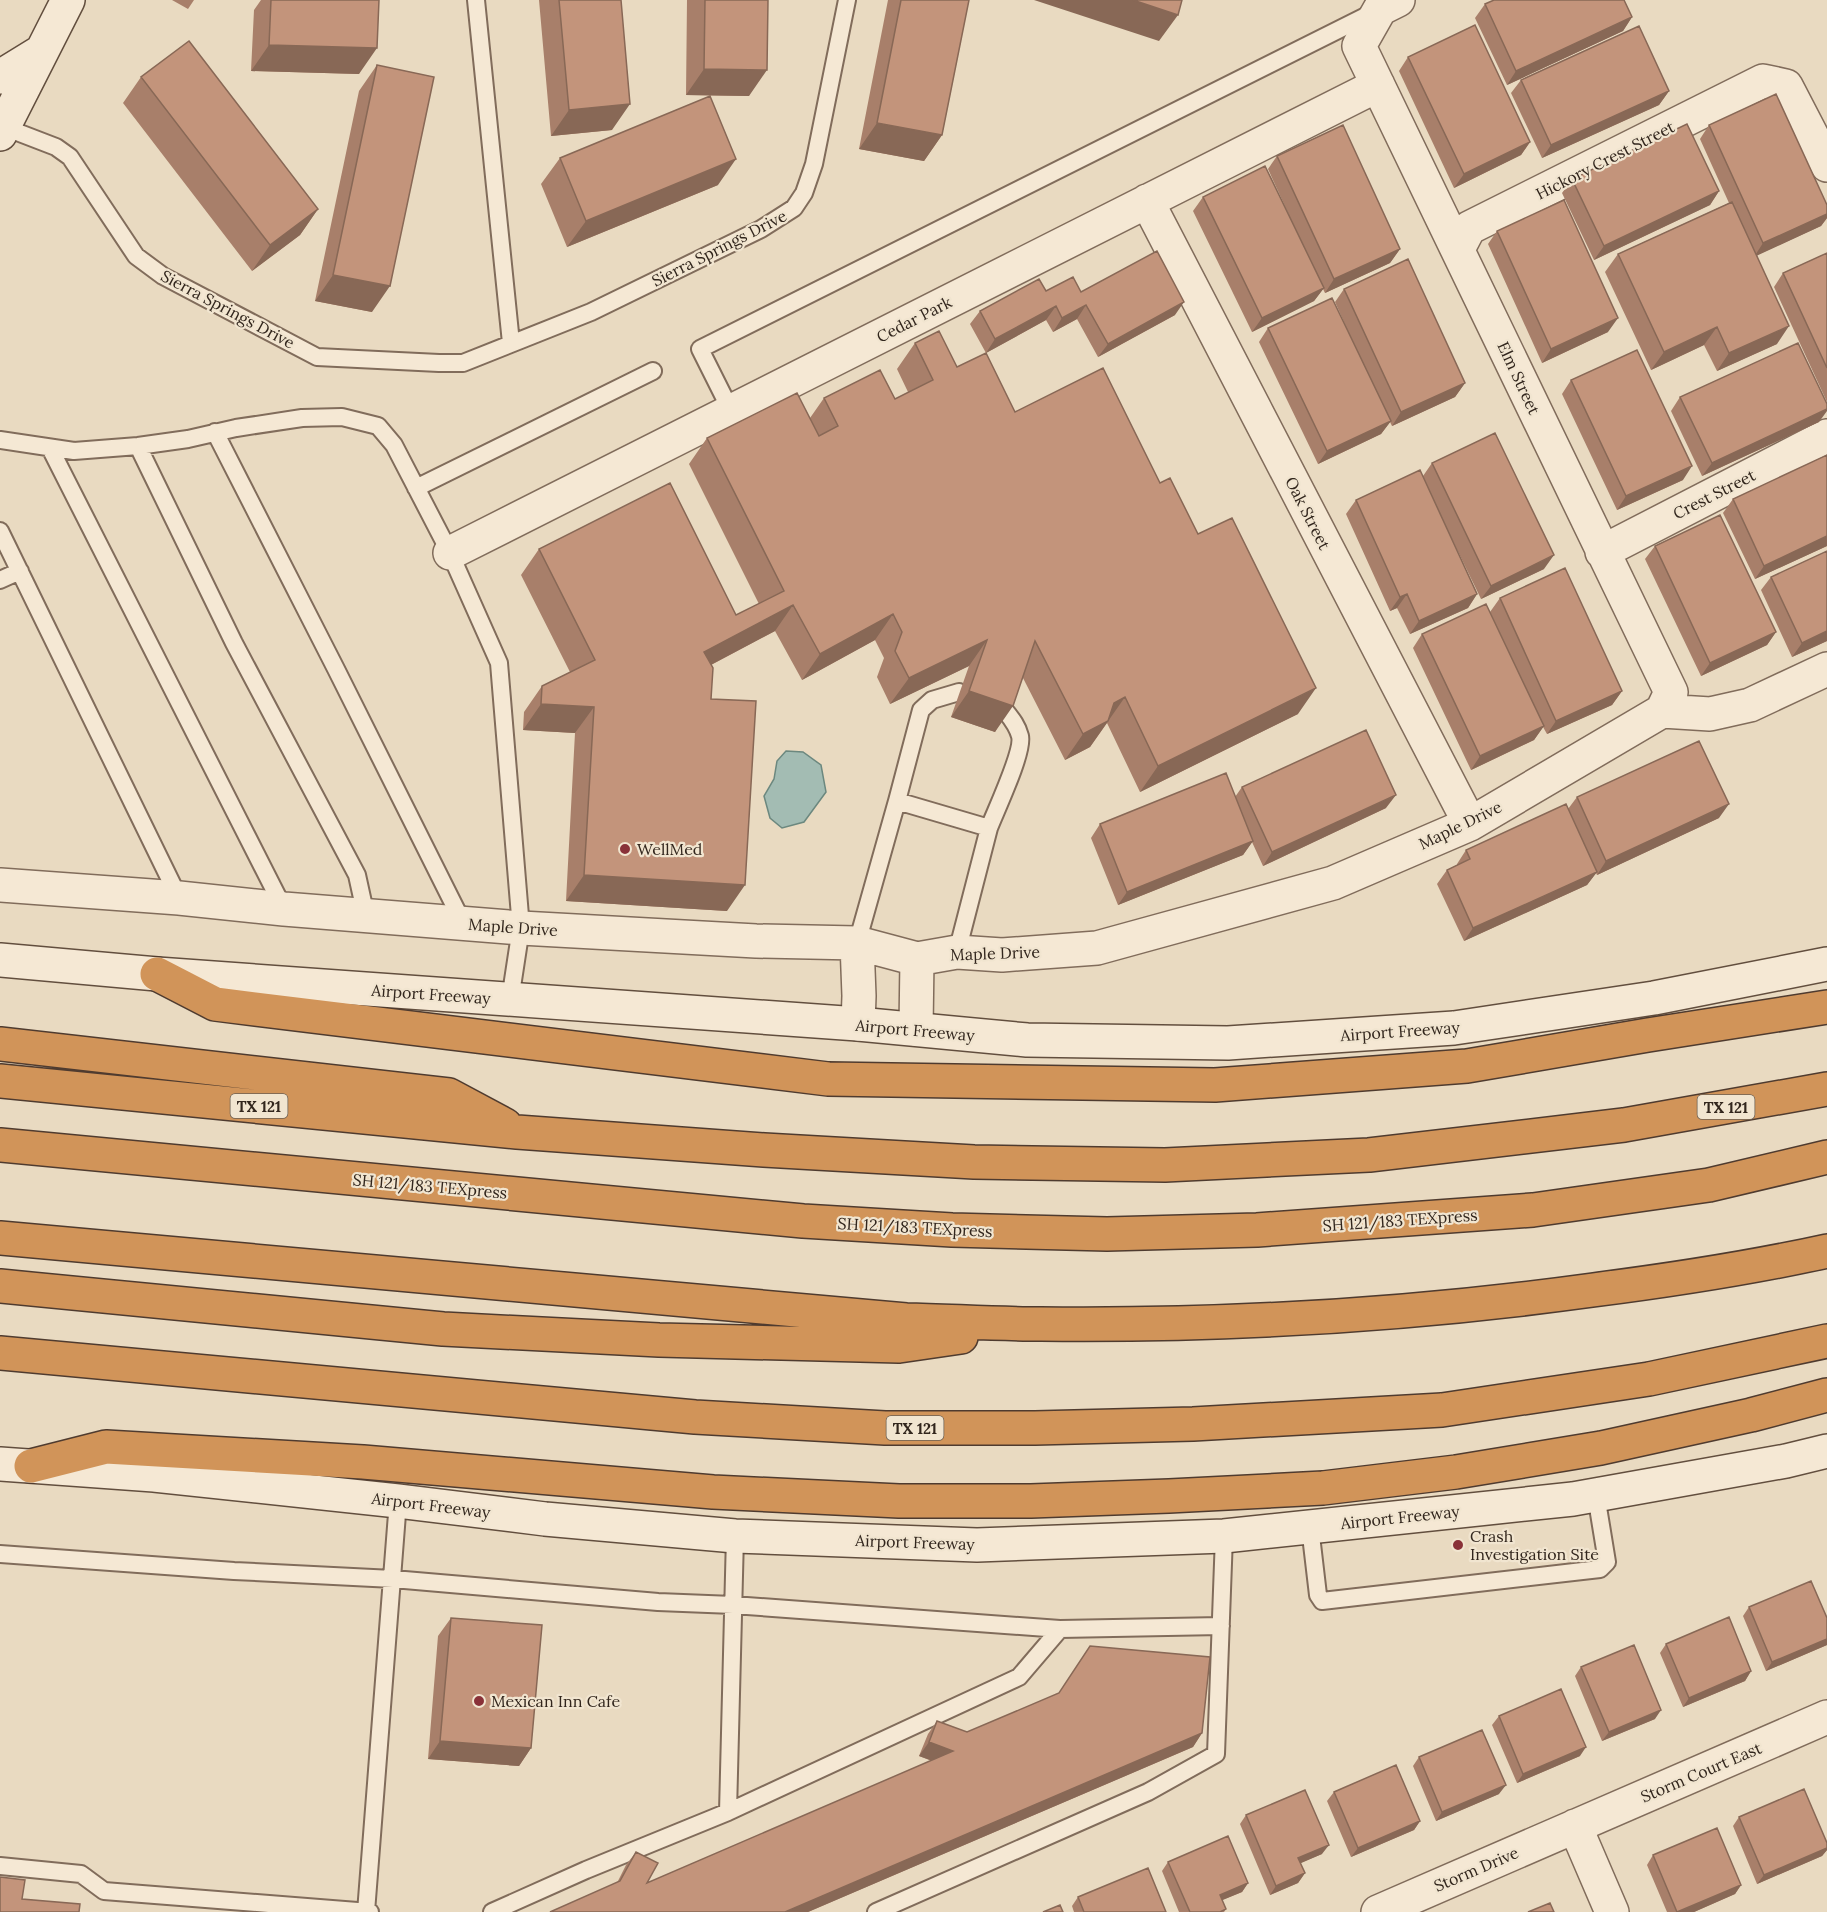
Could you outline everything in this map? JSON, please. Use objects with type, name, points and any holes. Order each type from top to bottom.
[{"type":"highway","points":[[157,974],[215,1004],[828,1080],[1215,1085],[1467,1066],[1827,1007]]},
{"type":"highway","points":[[0,1044],[449,1095],[517,1132]]},
{"type":"highway","name":"TX 121","points":[[0,1081],[517,1132],[764,1150],[974,1162],[1165,1165],[1370,1155],[1624,1125],[1827,1089]]},
{"type":"highway","name":"SH 121/183 TEXpress","points":[[0,1145],[803,1221],[952,1230],[1107,1234],[1257,1230],[1533,1210],[1709,1185],[1827,1157]]},
{"type":"highway","points":[[0,1238],[906,1320],[1040,1324],[1194,1323],[1347,1316],[1496,1303],[1649,1282],[1827,1251]]},
{"type":"highway","points":[[0,1286],[443,1329],[658,1340],[899,1347],[1040,1324]]},
{"type":"highway","name":"TX 121","points":[[0,1353],[694,1417],[885,1428],[1035,1428],[1193,1424],[1442,1410],[1649,1379],[1827,1341]]},
{"type":"highway","points":[[16,1465],[105,1447],[363,1462],[713,1492],[899,1502],[1031,1501],[1169,1496],[1323,1488],[1456,1472],[1601,1448],[1751,1415],[1827,1395]]},
{"type":"street","points":[[2,131],[68,0]]},
{"type":"street","name":"Elm Street","points":[[1389,4],[1359,46],[1671,692],[1662,711]]},
{"type":"street","points":[[0,77],[42,51]]},
{"type":"street","name":"Hickory Crest Street","points":[[1458,249],[1469,228],[1763,81],[1786,86],[1827,165]]},
{"type":"street","name":"Cedar Park","points":[[450,553],[1378,85]]},
{"type":"street","name":"Oak Street","points":[[1147,201],[1470,824]]},
{"type":"street","name":"Crest Street","points":[[1602,552],[1827,436]]},
{"type":"street","points":[[1662,711],[1710,714],[1750,705],[1827,669]]},
{"type":"street","name":"Maple Drive","points":[[0,885],[521,928],[756,941],[857,943],[917,960],[957,952],[1002,955],[1097,948],[1334,882],[1470,824],[1662,711]]},
{"type":"street","points":[[857,943],[858,1024]]},
{"type":"street","name":"Airport Freeway","points":[[0,960],[157,974],[858,1024],[1028,1040],[1228,1043],[1442,1029],[1654,998],[1827,964]]},
{"type":"street","points":[[916,1029],[917,960]]},
{"type":"street","name":"Airport Freeway","points":[[16,1465],[154,1475],[545,1519],[735,1536],[977,1545],[1224,1536],[1562,1500],[1786,1461],[1827,1451]]},
{"type":"street","name":"Storm Court East","points":[[1575,1826],[1827,1717]]},
{"type":"street","points":[[1575,1826],[1612,1912]]},
{"type":"street","name":"Storm Drive","points":[[1378,1912],[1575,1826]]},
{"type":"lane","points":[[476,0],[511,343]]},
{"type":"lane","name":"Sierra Springs Drive","points":[[2,131],[56,147],[70,157],[136,256],[163,276],[317,357],[463,363],[591,312],[761,229],[794,208],[804,193],[814,164],[847,0]]},
{"type":"lane","points":[[731,411],[700,349],[1389,4]]},
{"type":"lane","points":[[416,488],[652,371]]},
{"type":"lane","points":[[0,440],[74,451],[188,439],[214,432],[302,418],[342,417],[378,426],[394,445],[450,553],[499,663],[521,928],[510,1000]]},
{"type":"lane","points":[[214,432],[463,923]]},
{"type":"lane","points":[[138,446],[234,643],[357,875],[366,916]]},
{"type":"lane","points":[[50,448],[284,909]]},
{"type":"lane","points":[[0,531],[179,898]]},
{"type":"lane","points":[[0,580],[20,571]]},
{"type":"lane","points":[[857,943],[921,710],[932,700],[960,692]]},
{"type":"lane","points":[[957,952],[989,828],[1017,756],[1021,738],[1014,722],[1003,708]]},
{"type":"lane","points":[[897,801],[989,828]]},
{"type":"lane","points":[[1311,1527],[1318,1595],[1322,1601],[1600,1569],[1606,1562],[1596,1495]]},
{"type":"lane","points":[[366,1912],[398,1501]]},
{"type":"lane","points":[[728,1812],[735,1536]]},
{"type":"lane","points":[[876,1912],[1148,1792],[1216,1754],[1224,1536]]},
{"type":"lane","points":[[0,1554],[234,1571],[393,1579],[579,1596],[1060,1629],[1221,1626]]},
{"type":"lane","points":[[492,1912],[586,1869],[728,1812],[1019,1677],[1060,1629]]},
{"type":"lane","points":[[0,1866],[81,1874],[104,1891],[370,1912]]},
{"type":"water","points":[[786,751],[803,752],[821,765],[826,792],[804,822],[782,828],[770,818],[764,796],[774,779],[777,761]]},
{"type":"building","points":[[271,0],[379,0],[377,48],[269,45]]},
{"type":"building","points":[[559,0],[621,0],[630,104],[569,110]]},
{"type":"building","points":[[705,0],[768,0],[767,70],[704,69]]},
{"type":"building","points":[[901,0],[969,0],[942,135],[877,123]]},
{"type":"building","points":[[1133,0],[1182,0],[1178,15]]},
{"type":"building","points":[[1494,0],[1624,0],[1632,17],[1516,71],[1485,4]]},
{"type":"building","points":[[1475,25],[1530,142],[1464,174],[1408,57]]},
{"type":"building","points":[[1639,26],[1669,91],[1551,145],[1521,80]]},
{"type":"building","points":[[189,41],[318,209],[270,245],[141,77]]},
{"type":"building","points":[[377,65],[434,77],[390,286],[333,275]]},
{"type":"building","points":[[1776,94],[1827,205],[1827,214],[1763,243],[1709,125]]},
{"type":"building","points":[[710,96],[736,159],[586,221],[560,158]]},
{"type":"building","points":[[1687,124],[1719,191],[1604,246],[1572,179]]},
{"type":"building","points":[[1343,125],[1400,249],[1334,279],[1277,156]]},
{"type":"building","points":[[1265,166],[1324,288],[1262,318],[1203,197]]},
{"type":"building","points":[[1564,200],[1618,318],[1551,349],[1497,231]]},
{"type":"building","points":[[1732,202],[1789,326],[1729,353],[1717,327],[1664,352],[1618,254]]},
{"type":"building","points":[[1157,251],[1184,302],[1108,344],[1086,305],[1062,318],[1056,306],[995,339],[980,311],[1039,279],[1046,291],[1073,277],[1081,292]]},
{"type":"building","points":[[1827,253],[1827,368],[1783,273]]},
{"type":"building","points":[[1408,259],[1465,383],[1401,412],[1344,289]]},
{"type":"building","points":[[1332,298],[1391,421],[1327,451],[1268,328]]},
{"type":"building","points":[[939,331],[957,367],[986,353],[1015,412],[1103,368],[1160,483],[1170,478],[1198,534],[1232,518],[1316,688],[1158,766],[1125,697],[1114,703],[1108,721],[1083,734],[1035,641],[1013,706],[969,691],[987,640],[909,678],[895,651],[902,632],[893,614],[820,654],[793,605],[704,652],[713,668],[711,699],[756,701],[745,885],[584,875],[594,707],[541,704],[542,686],[595,660],[539,549],[670,483],[736,615],[784,591],[707,438],[797,393],[819,436],[838,426],[824,398],[880,370],[895,399],[933,380],[915,343]]},
{"type":"building","points":[[1798,343],[1827,404],[1827,409],[1712,463],[1680,397]]},
{"type":"building","points":[[1637,350],[1692,466],[1626,496],[1571,380]]},
{"type":"building","points":[[1495,433],[1554,555],[1491,586],[1432,463]]},
{"type":"building","points":[[1827,455],[1827,536],[1764,566],[1733,499]]},
{"type":"building","points":[[1420,470],[1477,594],[1419,621],[1407,594],[1400,597],[1356,500]]},
{"type":"building","points":[[1720,515],[1776,632],[1710,663],[1655,546]]},
{"type":"building","points":[[1827,551],[1827,631],[1802,643],[1771,577]]},
{"type":"building","points":[[1565,568],[1622,691],[1556,721],[1500,598]]},
{"type":"building","points":[[1486,604],[1544,726],[1480,756],[1422,634]]},
{"type":"building","points":[[1366,730],[1396,795],[1272,852],[1242,787]]},
{"type":"building","points":[[1699,741],[1729,804],[1606,861],[1577,797]]},
{"type":"building","points":[[1226,773],[1253,841],[1127,892],[1100,824]]},
{"type":"building","points":[[1566,804],[1597,872],[1473,928],[1447,870],[1470,859],[1466,850]]},
{"type":"building","points":[[1811,1581],[1827,1618],[1827,1639],[1772,1662],[1749,1607]]},
{"type":"building","points":[[1729,1617],[1751,1671],[1689,1698],[1666,1644]]},
{"type":"building","name":"Mexican Inn Cafe","points":[[451,1618],[542,1625],[531,1748],[440,1741]]},
{"type":"building","points":[[1634,1645],[1661,1710],[1609,1732],[1581,1667]]},
{"type":"building","points":[[1090,1646],[1210,1657],[1202,1733],[785,1912],[550,1912],[620,1881],[636,1852],[658,1863],[647,1883],[953,1751],[929,1742],[937,1721],[967,1732],[1059,1693]]},
{"type":"building","points":[[1561,1689],[1586,1747],[1523,1774],[1499,1716]]},
{"type":"building","points":[[1482,1730],[1506,1785],[1442,1812],[1419,1757]]},
{"type":"building","points":[[1396,1765],[1420,1821],[1358,1848],[1334,1792]]},
{"type":"building","points":[[1804,1789],[1827,1843],[1827,1848],[1764,1875],[1739,1817]]},
{"type":"building","points":[[1305,1790],[1329,1845],[1298,1858],[1305,1873],[1276,1886],[1246,1815]]},
{"type":"building","points":[[1717,1828],[1741,1885],[1677,1912],[1653,1855]]},
{"type":"building","points":[[1228,1836],[1248,1883],[1220,1895],[1226,1909],[1220,1912],[1190,1912],[1168,1862]]},
{"type":"building","points":[[1148,1868],[1166,1912],[1084,1912],[1078,1897]]},
{"type":"building","points":[[0,1877],[25,1880],[22,1899],[80,1904],[79,1912],[0,1912]]},
{"type":"building","points":[[1550,1903],[1554,1912],[1528,1912]]},
{"type":"building","points":[[1060,1905],[1063,1912],[1043,1912]]},
{"type":"place","name":"WellMed","points":[[625,849]]},
{"type":"place","name":"Crash Investigation Site","points":[[1458,1545]]},
{"type":"place","name":"Mexican Inn Cafe","points":[[479,1701]]}]
